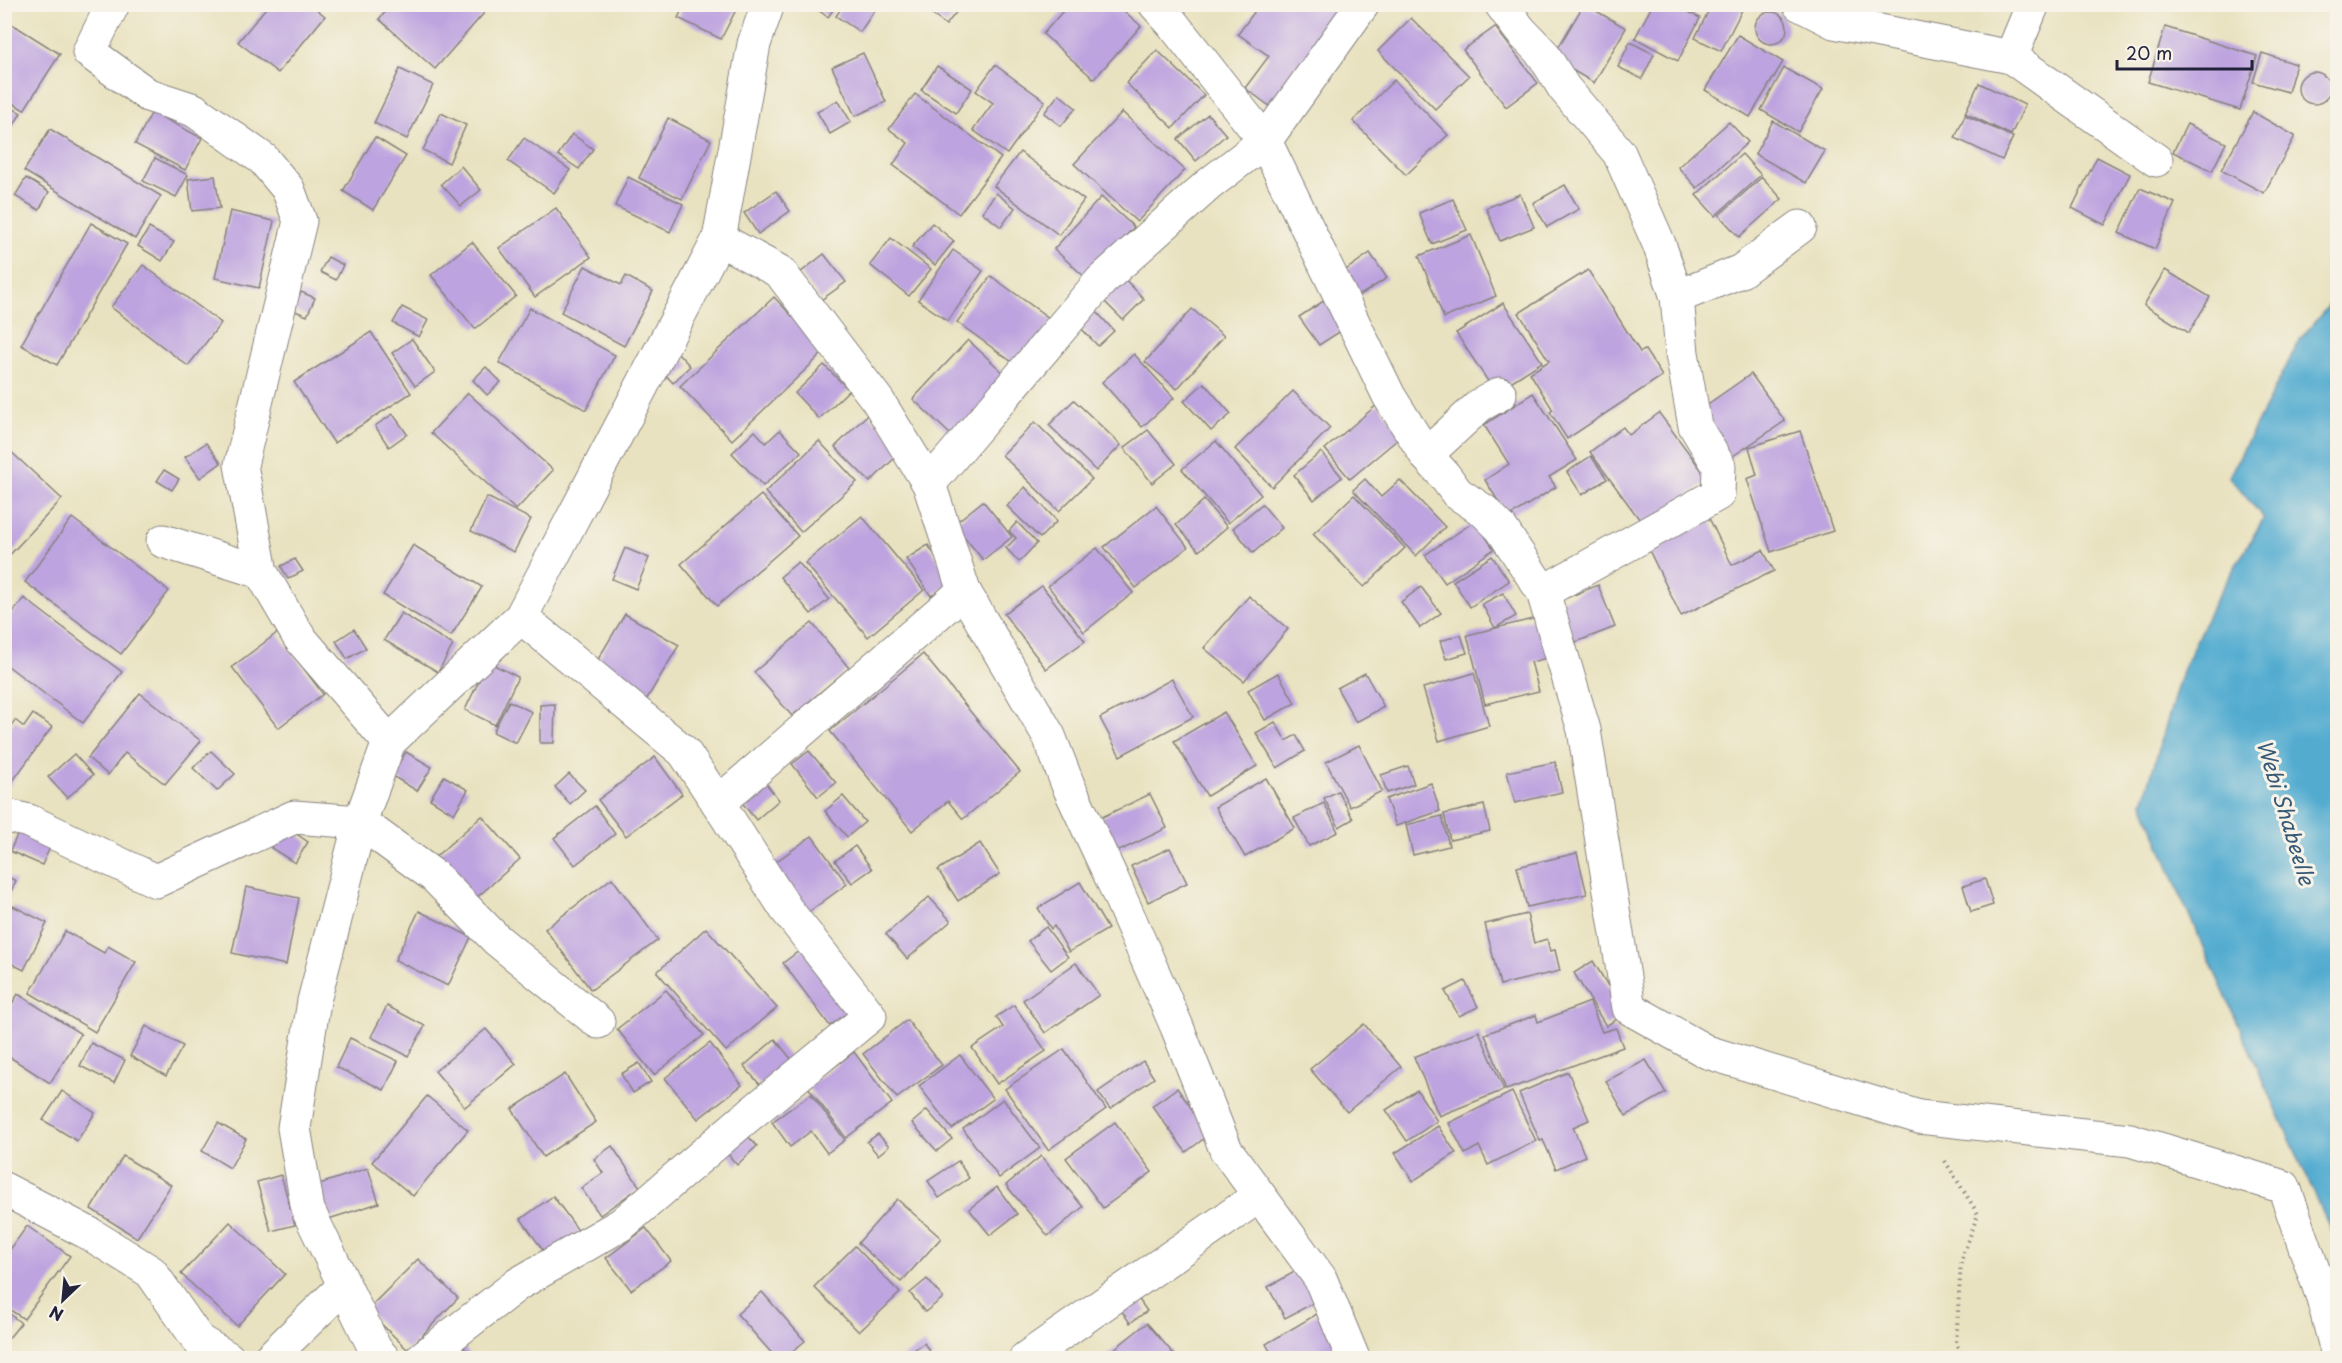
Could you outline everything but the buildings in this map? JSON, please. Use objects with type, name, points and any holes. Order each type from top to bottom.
[{"type":"street","points":[[112,4],[89,51],[148,95],[194,110],[263,159],[288,189],[300,221],[241,465],[261,572],[299,637],[389,742]]},
{"type":"street","points":[[383,1359],[375,1349],[308,1210],[294,1128],[314,1002],[360,822],[389,742],[521,617],[719,239],[754,44],[768,4]]},
{"type":"street","points":[[1155,4],[1265,141],[1389,396],[1426,455],[1457,493],[1484,511],[1501,528],[1543,592],[1584,730],[1629,1008],[1707,1052],[1919,1117],[2130,1140],[2284,1187],[2323,1298],[2337,1355]]},
{"type":"street","points":[[929,484],[1101,281],[1208,185],[1265,141],[1363,4]]},
{"type":"street","points":[[1501,4],[1520,30],[1543,54],[1564,88],[1618,153],[1659,244],[1677,297],[1682,353],[1695,426],[1719,466],[1718,494],[1543,592]]},
{"type":"street","points":[[1799,4],[1834,22],[2011,57],[2156,160]]},
{"type":"street","points":[[2011,57],[2033,4]]},
{"type":"street","points":[[1677,297],[1741,271],[1800,227]]},
{"type":"street","points":[[719,239],[780,272],[878,401],[929,484],[964,591],[1049,736],[1068,785],[1177,1027],[1226,1150],[1320,1278],[1353,1359]]},
{"type":"street","points":[[1426,455],[1480,405],[1500,394]]},
{"type":"street","points":[[163,541],[261,572]]},
{"type":"street","points":[[718,803],[964,591]]},
{"type":"street","points":[[422,1359],[518,1284],[622,1224],[870,1016],[786,909],[684,752],[521,617]]},
{"type":"street","points":[[4,815],[29,821],[156,881],[294,817],[360,822],[434,876],[497,940],[598,1022]]},
{"type":"street","points":[[4,1189],[90,1234],[151,1272],[195,1350],[228,1359]]},
{"type":"street","points":[[1026,1359],[1259,1196]]},
{"type":"street","points":[[270,1359],[344,1286]]},
{"type":"path","points":[[1919,1117],[1978,1214],[1961,1261],[1956,1344],[1965,1359]]},
{"type":"water","name":"Webi Shabeelle","points":[[2337,296],[2337,1244],[2181,897],[2143,803],[2182,671],[2213,604],[2264,518],[2229,477],[2301,338]]}]
